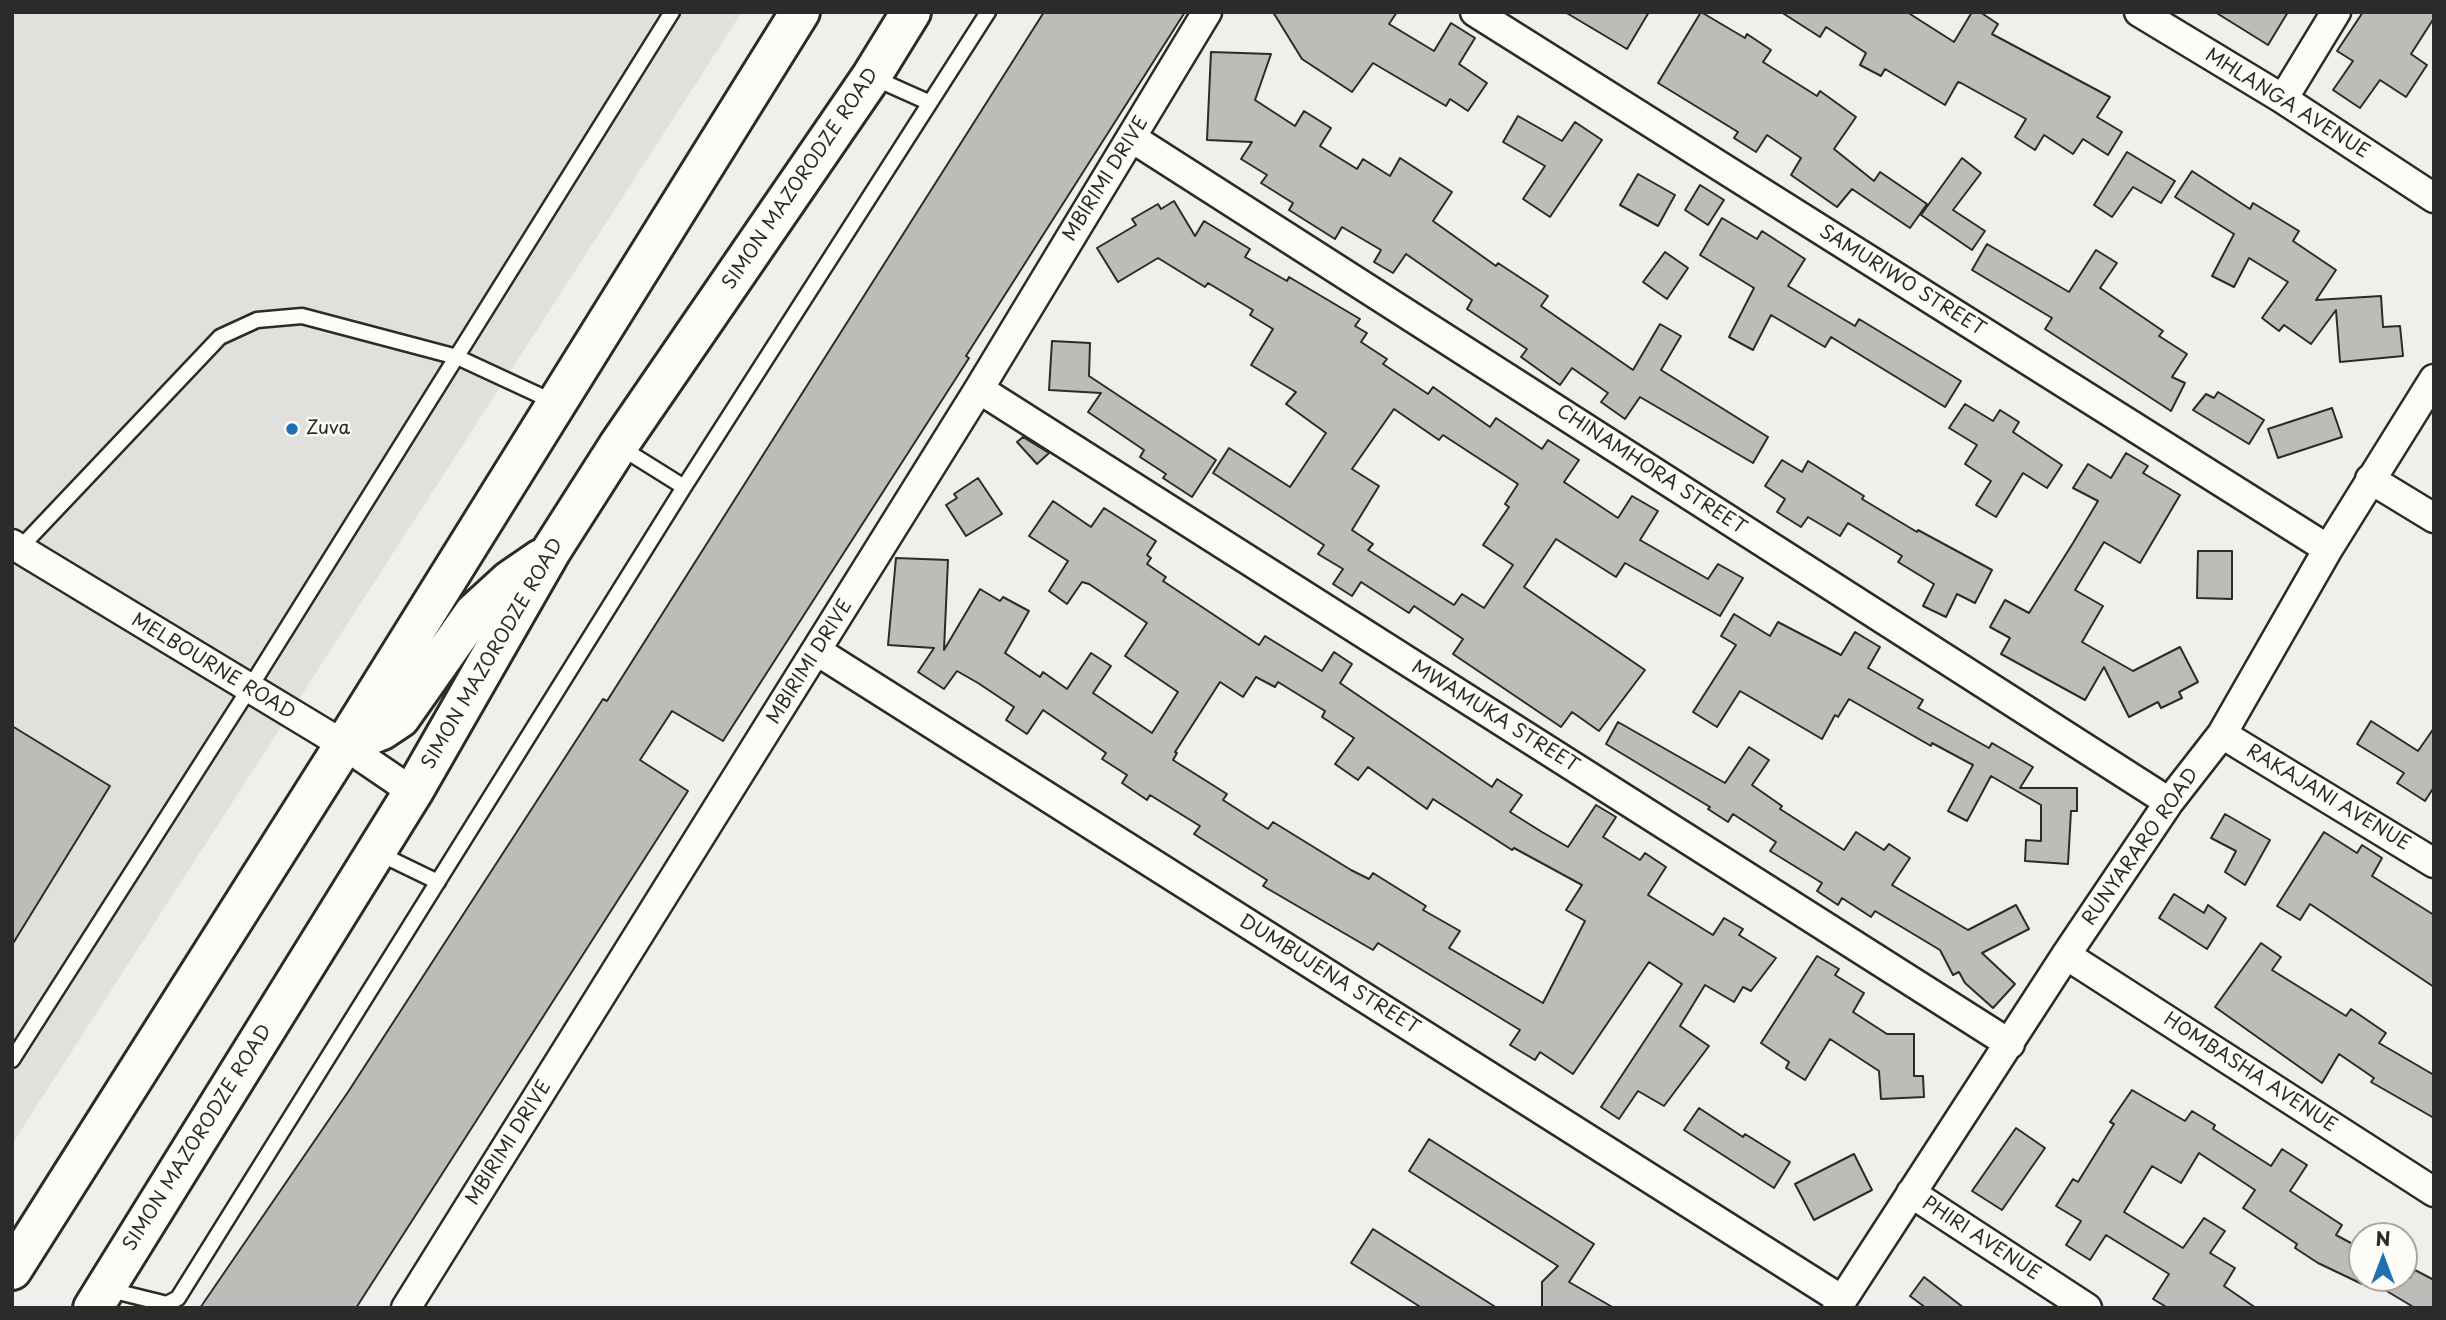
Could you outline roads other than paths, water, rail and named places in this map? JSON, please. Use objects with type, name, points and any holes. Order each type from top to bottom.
[{"type":"highway","points":[[12,1270],[344,746],[800,12]]},
{"type":"highway","name":"SIMON MAZORODZE ROAD","points":[[99,1298],[413,792],[551,551],[618,446],[871,77],[911,12]]},
{"type":"highway","points":[[344,746],[382,730],[400,718],[474,613],[509,581],[551,551]]},
{"type":"street","name":"MBIRIMI DRIVE","points":[[406,1308],[979,389],[1207,12]]},
{"type":"street","name":"SAMURIWO STREET","points":[[1475,12],[2328,549]]},
{"type":"street","name":"MHLANGA AVENUE","points":[[2139,12],[2283,99],[2434,198]]},
{"type":"street","points":[[2283,99],[2336,12]]},
{"type":"street","name":"CHINAMHORA STREET","points":[[1132,138],[2169,802]]},
{"type":"street","name":"RUNYARARO ROAD","points":[[1839,1304],[2066,955],[2169,802],[2222,734],[2328,549],[2434,379]]},
{"type":"street","name":"MWAMUKA STREET","points":[[979,389],[2010,1044]]},
{"type":"street","points":[[2370,479],[2434,518]]},
{"type":"street","name":"MELBOURNE ROAD","points":[[15,546],[344,746],[413,792]]},
{"type":"street","name":"DUMBUJENA STREET","points":[[817,651],[1839,1304]]},
{"type":"street","name":"RAKAJANI AVENUE","points":[[2222,734],[2434,863]]},
{"type":"street","name":"HOMBASHA AVENUE","points":[[2066,955],[2434,1192]]},
{"type":"street","name":"PHIRI AVENUE","points":[[1911,1193],[2087,1308]]},
{"type":"lane","points":[[12,1060],[249,689],[672,12]]},
{"type":"lane","points":[[99,1298],[165,1306],[178,1298],[684,487],[988,12]]},
{"type":"lane","points":[[871,77],[928,102]]},
{"type":"lane","points":[[15,546],[220,337],[257,320],[302,316],[457,357],[555,403]]},
{"type":"lane","points":[[618,446],[684,487]]},
{"type":"lane","points":[[375,851],[438,882]]},
{"type":"place","name":"Zuva","points":[[292,429]]}]
